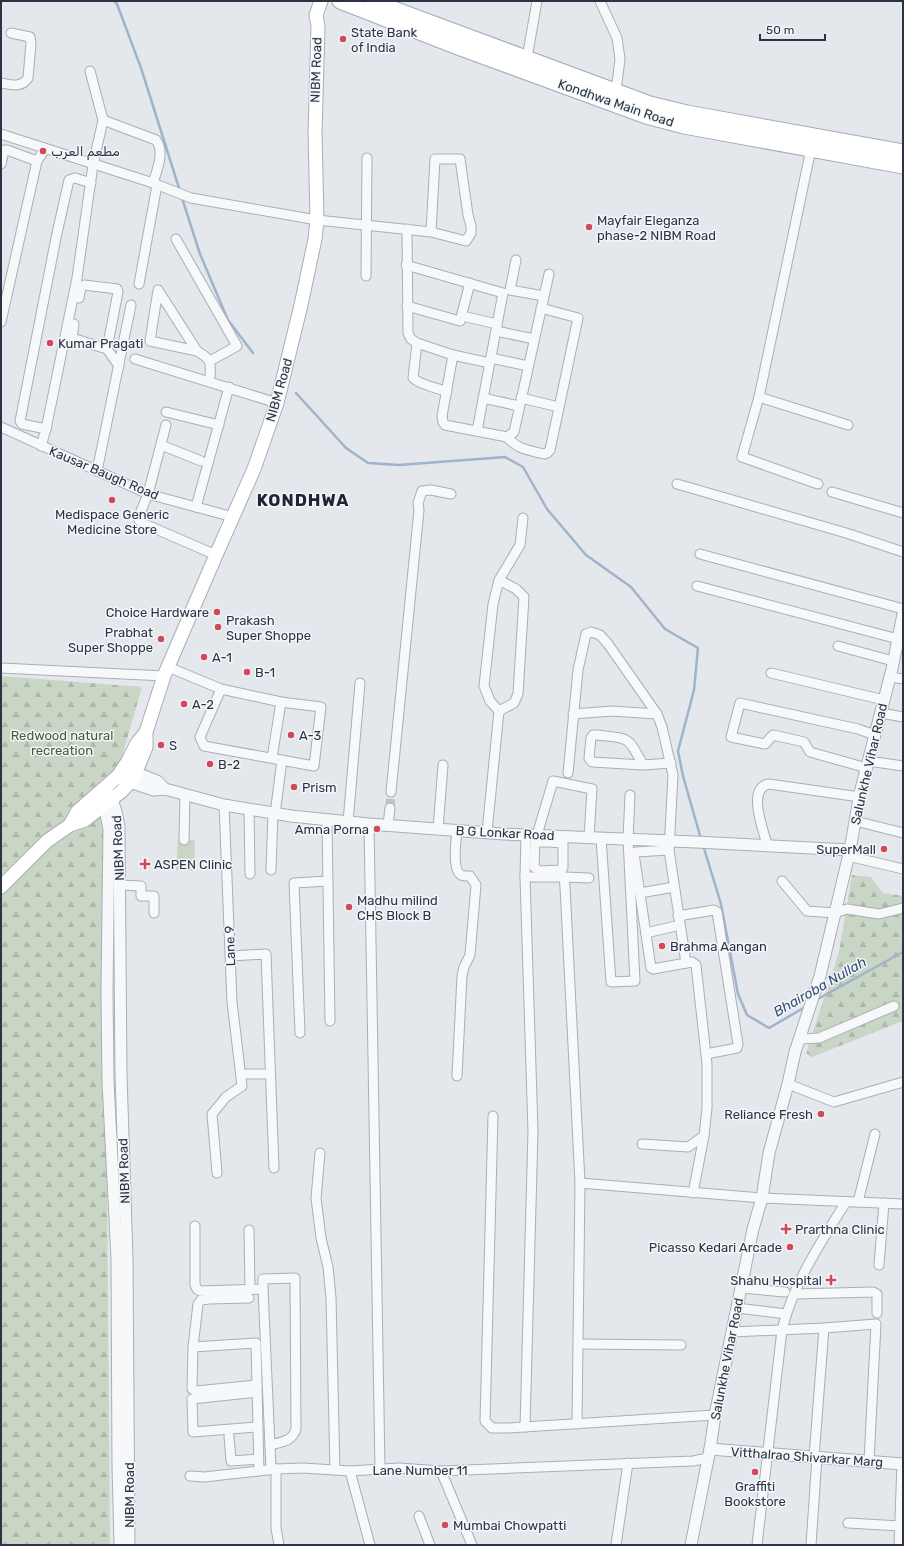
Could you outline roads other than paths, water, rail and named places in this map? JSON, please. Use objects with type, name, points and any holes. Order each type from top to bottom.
[{"type":"main road","name":"NIBM Road","points":[[1,887],[47,840],[70,825],[77,812],[104,797],[127,775],[136,743],[146,732],[166,672],[254,470],[277,403],[302,305],[315,239],[317,220],[315,132],[318,26],[316,15],[321,1]]},
{"type":"main road","points":[[318,26],[331,1]]},
{"type":"main road","name":"Kondhwa Main Road","points":[[340,1],[458,47],[646,116],[684,126],[903,166]]},
{"type":"main road","name":"Kondhwa Main Road","points":[[372,1],[650,104],[687,113],[903,152]]},
{"type":"street","points":[[527,58],[537,1]]},
{"type":"street","points":[[600,1],[617,38],[620,59],[616,91]]},
{"type":"street","points":[[1,83],[20,86],[25,83],[28,78],[31,43],[30,37],[11,33]]},
{"type":"street","points":[[41,446],[46,429],[77,278],[91,182],[103,120],[90,71]]},
{"type":"street","points":[[103,120],[156,140],[160,146],[139,284]]},
{"type":"street","points":[[1,134],[155,184],[191,198],[317,220],[431,232],[466,241],[471,233],[460,159],[435,159],[431,232]]},
{"type":"street","points":[[1,322],[4,294],[38,161],[45,149]]},
{"type":"street","points":[[811,149],[759,397],[742,457],[818,484]]},
{"type":"street","points":[[1,164],[4,150],[8,150],[38,161]]},
{"type":"street","points":[[366,276],[368,158]]},
{"type":"street","points":[[46,429],[22,424],[20,421],[69,180],[76,178],[91,182]]},
{"type":"street","points":[[406,229],[408,333],[411,339],[417,343],[453,355],[528,366]]},
{"type":"street","points":[[176,239],[237,346],[210,361]]},
{"type":"street","points":[[477,431],[497,327],[516,260]]},
{"type":"street","points":[[406,265],[470,283],[507,291],[544,296]]},
{"type":"street","points":[[507,437],[514,432],[549,274]]},
{"type":"street","points":[[407,306],[460,321],[470,283]]},
{"type":"street","points":[[107,349],[118,292],[117,289],[84,285],[80,290],[72,338],[107,349],[119,366]]},
{"type":"street","points":[[197,351],[158,290],[150,341],[197,351],[206,356],[210,361],[210,381]]},
{"type":"street","points":[[97,471],[131,305]]},
{"type":"street","points":[[453,355],[442,416],[443,422],[446,425],[507,437],[515,446],[519,448],[544,454],[547,453],[550,450],[578,318],[542,308]]},
{"type":"street","points":[[462,316],[534,339]]},
{"type":"street","points":[[417,343],[413,378],[447,392]]},
{"type":"street","points":[[135,360],[210,381],[277,403]]},
{"type":"street","points":[[196,507],[229,388]]},
{"type":"street","points":[[759,397],[848,425]]},
{"type":"street","points":[[484,398],[559,407]]},
{"type":"street","points":[[166,412],[219,425]]},
{"type":"street","points":[[166,425],[148,494],[139,516],[139,520],[216,555]]},
{"type":"street","name":"Kausar Baugh Road","points":[[1,427],[148,494],[233,517]]},
{"type":"street","points":[[161,445],[201,460]]},
{"type":"street","points":[[677,484],[830,528],[903,552]]},
{"type":"street","points":[[391,792],[418,518],[418,503],[422,491],[432,490],[451,494]]},
{"type":"street","points":[[832,492],[903,513]]},
{"type":"street","points":[[487,832],[499,711],[490,701],[484,686],[493,604],[499,580],[520,545],[523,518]]},
{"type":"street","points":[[700,554],[903,616]]},
{"type":"street","points":[[499,580],[516,588],[524,596],[518,694],[514,703],[499,711]]},
{"type":"street","points":[[697,586],[898,639]]},
{"type":"street","name":"Salunkhe Vihar Road","points":[[691,1545],[715,1415],[753,1229],[762,1198],[769,1153],[795,1052],[820,976],[849,853],[860,797],[890,677],[903,616]]},
{"type":"street","points":[[568,773],[578,670],[586,634],[591,632],[600,635],[608,644],[657,714],[662,727],[673,775],[669,845],[686,963]]},
{"type":"street","points":[[838,646],[893,661]]},
{"type":"street","points":[[1,668],[166,672],[221,689],[281,702],[321,707],[314,766],[204,746],[200,737],[221,689]]},
{"type":"street","points":[[771,673],[884,700]]},
{"type":"street","points":[[890,677],[903,679]]},
{"type":"street","points":[[348,822],[360,683]]},
{"type":"street","points":[[272,758],[281,702]]},
{"type":"street","points":[[875,735],[858,729],[740,703],[731,737],[765,744],[773,736],[804,742],[810,752],[868,764],[903,766]]},
{"type":"street","points":[[573,714],[612,711],[657,714]]},
{"type":"street","points":[[881,713],[903,717]]},
{"type":"street","points":[[643,765],[632,745],[626,739],[597,735],[593,735],[591,738],[589,758],[592,762],[643,765],[671,763]]},
{"type":"street","points":[[271,870],[274,813],[282,760]]},
{"type":"street","points":[[438,829],[443,765]]},
{"type":"street","name":"B G Lonkar Road","points":[[127,775],[157,781],[165,789],[224,805],[327,820],[540,837],[628,839],[669,845],[696,842],[767,845],[849,853]]},
{"type":"street","points":[[525,1427],[533,1131],[525,877],[540,837],[553,781],[592,789],[589,837]]},
{"type":"street","points":[[767,845],[759,814],[757,797],[759,791],[765,784],[860,797]]},
{"type":"street","points":[[184,840],[185,795]]},
{"type":"street","points":[[601,838],[611,982],[635,981],[628,839],[630,795]]},
{"type":"street","name":"NIBM Road","points":[[104,797],[117,813],[114,828],[107,992],[108,1081],[117,1259],[120,1545]]},
{"type":"street","name":"Lane 9","points":[[216,1173],[212,1114],[226,1097],[242,1086],[232,1002],[224,805]]},
{"type":"street","points":[[388,825],[390,808]]},
{"type":"street","points":[[249,809],[250,874]]},
{"type":"street","points":[[327,820],[330,1021]]},
{"type":"street","points":[[855,821],[903,833]]},
{"type":"street","points":[[369,824],[380,1469]]},
{"type":"street","name":"NIBM Road","points":[[114,828],[120,885],[121,1075],[127,1258],[129,1545]]},
{"type":"street","points":[[457,831],[457,871],[461,875],[470,876],[476,885],[470,955],[464,967],[462,976],[457,1076]]},
{"type":"street","points":[[525,877],[546,874],[561,870],[563,868],[563,843],[540,837]]},
{"type":"street","points":[[540,837],[534,843],[534,867],[546,874],[564,877],[589,878]]},
{"type":"street","points":[[669,845],[635,853],[652,969],[692,962],[696,965],[707,1064],[704,1136],[694,1193]]},
{"type":"street","points":[[849,853],[903,869]]},
{"type":"street","points":[[564,877],[580,1182],[577,1424]]},
{"type":"street","points":[[300,1033],[294,883],[328,881]]},
{"type":"street","points":[[782,881],[807,911],[835,914],[847,909],[879,914],[903,908]]},
{"type":"street","points":[[120,885],[141,886],[141,896],[154,896],[154,913]]},
{"type":"street","points":[[640,893],[674,887]]},
{"type":"street","points":[[646,933],[679,920],[714,910],[717,912],[738,1044],[737,1048],[706,1054]]},
{"type":"street","points":[[231,956],[266,954],[274,1168]]},
{"type":"street","points":[[800,1039],[819,1038],[894,1006]]},
{"type":"street","points":[[241,1074],[270,1074]]},
{"type":"street","points":[[788,1084],[834,1102],[903,1082]]},
{"type":"street","points":[[493,1116],[486,1421],[492,1428],[715,1415]]},
{"type":"street","points":[[858,1202],[875,1134]]},
{"type":"street","points":[[642,1144],[688,1147],[704,1136]]},
{"type":"street","points":[[320,1153],[316,1198],[321,1238],[328,1267],[331,1298],[335,1470]]},
{"type":"street","points":[[580,1182],[762,1198],[903,1204]]},
{"type":"street","points":[[757,1545],[782,1330],[786,1314],[816,1250],[846,1202]]},
{"type":"street","points":[[879,1264],[884,1203]]},
{"type":"street","points":[[195,1226],[196,1289],[200,1291],[249,1293]]},
{"type":"street","points":[[249,1230],[249,1293]]},
{"type":"street","points":[[270,1445],[289,1440],[294,1436],[296,1429],[295,1278],[263,1279],[270,1445],[274,1469],[276,1528],[279,1545]]},
{"type":"street","points":[[257,1388],[192,1390],[193,1347],[198,1304],[201,1300],[249,1293],[264,1288]]},
{"type":"street","points":[[741,1288],[785,1292]]},
{"type":"street","points":[[795,1294],[873,1292],[877,1294],[877,1313]]},
{"type":"street","points":[[737,1308],[786,1314]]},
{"type":"street","points":[[732,1332],[876,1324],[869,1462]]},
{"type":"street","points":[[811,1545],[815,1457],[824,1328]]},
{"type":"street","points":[[193,1347],[256,1343],[259,1471]]},
{"type":"street","points":[[578,1344],[682,1345]]},
{"type":"street","points":[[257,1388],[192,1399],[193,1432],[257,1427]]},
{"type":"street","points":[[229,1436],[231,1461],[258,1459]]},
{"type":"street","name":"Lane Number 11","points":[[190,1476],[204,1477],[274,1469],[303,1468],[350,1471],[399,1468],[441,1471],[693,1461],[709,1454]]},
{"type":"street","name":"Vitthalrao Shivarkar Marg","points":[[709,1454],[768,1454],[903,1464]]},
{"type":"street","points":[[616,1545],[628,1463]]},
{"type":"street","points":[[899,1545],[903,1464]]},
{"type":"street","points":[[350,1471],[370,1545]]},
{"type":"street","points":[[441,1471],[472,1545]]},
{"type":"street","points":[[419,1516],[430,1545]]},
{"type":"street","points":[[848,1523],[900,1526]]},
{"type":"waterway","points":[[114,1],[117,4],[141,68],[180,191]]},
{"type":"waterway","points":[[182,198],[200,254],[228,320],[253,353]]},
{"type":"waterway","points":[[296,393],[346,448],[368,463],[399,465],[505,457],[523,467],[547,509],[586,555],[631,587],[665,629],[698,648],[694,690],[678,751],[683,776],[701,839]]},
{"type":"waterway","points":[[703,845],[721,904],[738,994],[747,1015],[769,1028],[807,1006]]},
{"type":"waterway","name":"Bhairoba Nullah","points":[[816,1000],[903,952]]},
{"type":"tunnel","points":[[390,808],[391,792]]},
{"type":"place","name":"State Bank of India","points":[[343,39]]},
{"type":"place","name":"مطعم العرب","points":[[43,151]]},
{"type":"place","name":"Mayfair Eleganza phase-2 NIBM Road","points":[[589,227]]},
{"type":"place","name":"Kumar Pragati","points":[[50,343]]},
{"type":"place","name":"Medispace Generic Medicine Store","points":[[112,500]]},
{"type":"place","name":"Choice Hardware","points":[[217,612]]},
{"type":"place","name":"Prakash Super Shoppe","points":[[218,627]]},
{"type":"place","name":"Prabhat Super Shoppe","points":[[161,639]]},
{"type":"place","name":"A-1","points":[[204,657]]},
{"type":"place","name":"B-1","points":[[247,672]]},
{"type":"place","name":"A-2","points":[[184,704]]},
{"type":"place","name":"A-3","points":[[291,735]]},
{"type":"place","name":"S","points":[[161,745]]},
{"type":"place","name":"B-2","points":[[210,764]]},
{"type":"place","name":"Prism","points":[[294,787]]},
{"type":"place","name":"Amna Porna","points":[[377,829]]},
{"type":"place","name":"SuperMall","points":[[884,849]]},
{"type":"place","name":"ASPEN Clinic","points":[[145,864]]},
{"type":"place","name":"Madhu milind CHS Block B","points":[[349,907]]},
{"type":"place","name":"Brahma Aangan","points":[[662,946]]},
{"type":"place","name":"Reliance Fresh","points":[[821,1114]]},
{"type":"place","name":"Prarthna Clinic","points":[[786,1229]]},
{"type":"place","name":"Picasso Kedari Arcade","points":[[790,1247]]},
{"type":"place","name":"Shahu Hospital","points":[[831,1280]]},
{"type":"place","name":"Graffiti Bookstore","points":[[755,1472]]},
{"type":"place","name":"Mumbai Chowpatti","points":[[445,1525]]},
{"type":"district","name":"KONDHWA","points":[[303,500]]},
{"type":"park label","name":"Redwood natural recreation","points":[[62,742]]}]
